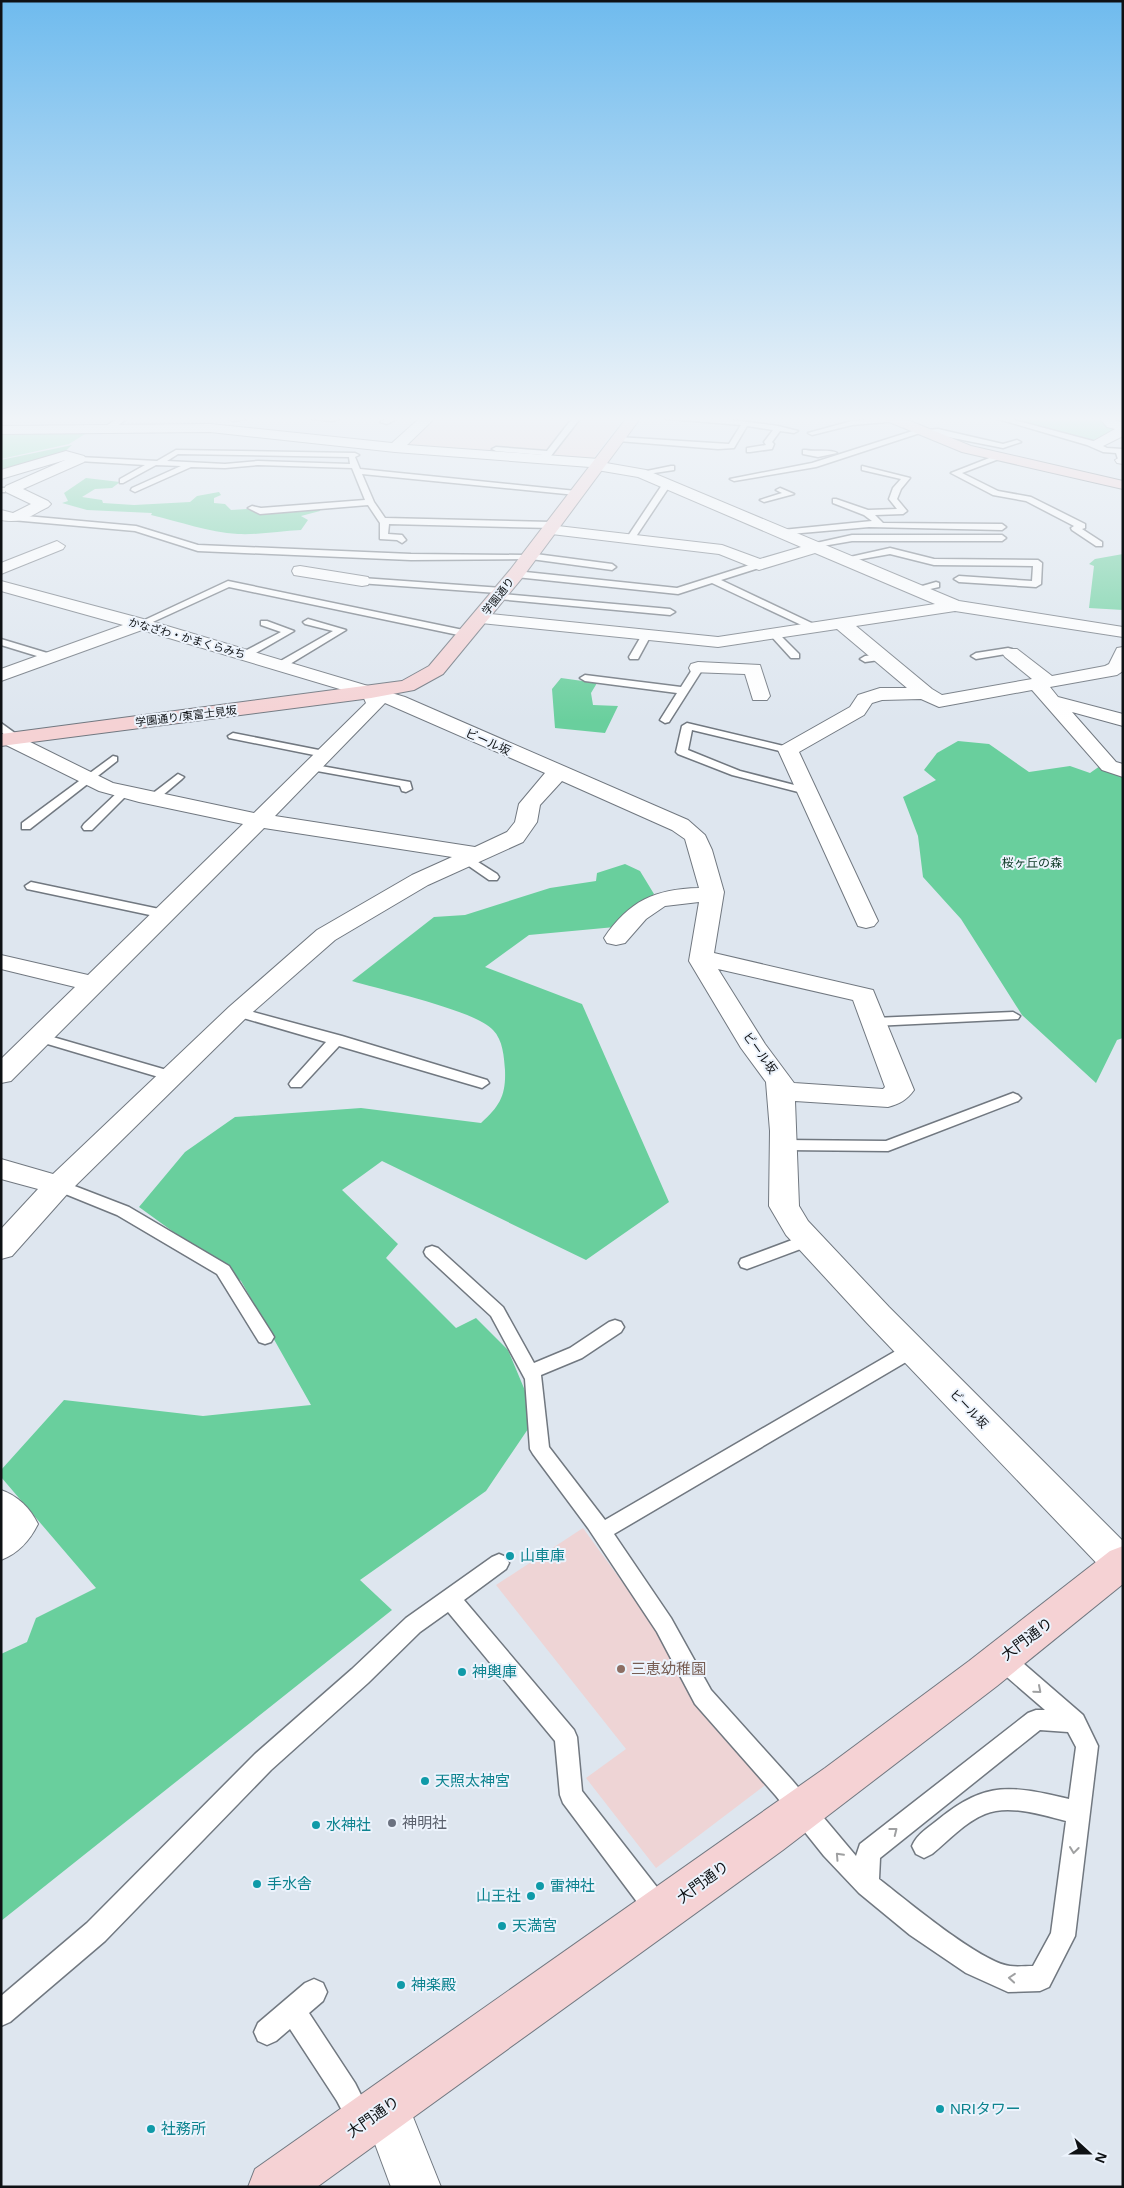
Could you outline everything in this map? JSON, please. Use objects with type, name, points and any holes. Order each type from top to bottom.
[{"type":"street","name":"学園通り","points":[[371,692],[407,686],[423,679],[436,670],[481,618],[558,518]]},
{"type":"street","points":[[747,518],[955,606],[1123,632]]},
{"type":"street","points":[[551,527],[722,550],[759,565],[814,546]]},
{"type":"street","points":[[1,568],[57,546]]},
{"type":"street","points":[[300,571],[362,581]]},
{"type":"street","name":"かなざわ・かまくらみち","points":[[1,586],[141,624],[371,692]]},
{"type":"street","points":[[481,618],[718,642],[955,606]]},
{"type":"street","points":[[5,670],[50,657],[141,624]]},
{"type":"street","points":[[842,624],[873,658],[923,695],[939,701],[1046,689],[1110,671],[1117,667],[1123,652]]},
{"type":"street","points":[[698,668],[718,642]]},
{"type":"street","points":[[1005,648],[1046,689],[1088,744],[1109,766],[1123,771]]},
{"type":"street","points":[[698,668],[753,670],[758,691],[777,686]]},
{"type":"street","points":[[1046,689],[1123,720]]},
{"type":"street","points":[[1,1075],[376,704],[371,692]]},
{"type":"street","name":"学園通り/東富士見坂","points":[[7,736],[371,692]]},
{"type":"street","name":"ビール坂","points":[[371,692],[398,702],[680,826],[694,835],[702,850],[711,895],[702,961],[754,1048],[780,1081],[784,1145],[784,1206],[797,1228],[912,1350],[1122,1563]]},
{"type":"street","points":[[866,921],[788,750],[857,711],[865,699],[880,694],[923,695]]},
{"type":"street","points":[[7,736],[106,788],[257,820],[472,856]]},
{"type":"street","points":[[1,1248],[58,1185],[238,1012],[326,935],[420,880],[514,837],[526,822],[530,804],[557,773]]},
{"type":"street","points":[[616,938],[635,914],[655,900],[676,895],[711,895]]},
{"type":"street","points":[[702,958],[858,988],[864,995],[900,1090],[888,1098],[781,1091]]},
{"type":"street","points":[[1,962],[94,984]]},
{"type":"street","points":[[1,1169],[58,1185]]},
{"type":"street","points":[[1,1505],[20,1524],[1,1544]]},
{"type":"street","name":"大門通り","points":[[273,2187],[375,2117],[801,1810],[1001,1658],[1122,1563]]},
{"type":"street","points":[[375,2117],[416,2187]]},
{"type":"lane","points":[[20,518],[136,529],[173,542],[198,548],[411,557],[528,557],[612,567]]},
{"type":"lane","points":[[380,518],[382,521],[447,521],[551,527]]},
{"type":"lane","points":[[630,539],[644,518]]},
{"type":"lane","points":[[872,525],[879,523],[874,518]]},
{"type":"lane","points":[[1066,518],[1082,526],[1074,528],[1099,544]]},
{"type":"lane","points":[[385,521],[383,537],[399,538],[402,540]]},
{"type":"lane","points":[[782,533],[845,525],[1002,527]]},
{"type":"lane","points":[[814,546],[852,538],[1002,538]]},
{"type":"lane","points":[[845,559],[890,551],[934,562],[1038,563],[1036,584],[959,579]]},
{"type":"lane","points":[[516,574],[678,591],[759,565]]},
{"type":"lane","points":[[713,580],[815,628]]},
{"type":"lane","points":[[362,581],[500,593],[670,612]]},
{"type":"lane","points":[[141,624],[228,584],[468,634]]},
{"type":"lane","points":[[917,589],[936,585]]},
{"type":"lane","points":[[281,665],[341,630],[308,622]]},
{"type":"lane","points":[[245,655],[289,631],[264,623]]},
{"type":"lane","points":[[774,634],[795,656]]},
{"type":"lane","points":[[634,657],[646,635]]},
{"type":"lane","points":[[1,642],[50,657]]},
{"type":"lane","points":[[976,656],[1005,648]]},
{"type":"lane","points":[[665,720],[698,668]]},
{"type":"lane","points":[[585,678],[684,691]]},
{"type":"lane","points":[[788,750],[687,726],[681,747],[682,752],[736,773],[806,791]]},
{"type":"lane","points":[[233,736],[317,761],[406,784],[406,789]]},
{"type":"lane","points":[[26,826],[113,759]]},
{"type":"lane","points":[[152,799],[178,777]]},
{"type":"lane","points":[[88,827],[124,792]]},
{"type":"lane","points":[[472,856],[493,877]]},
{"type":"lane","points":[[31,886],[164,914]]},
{"type":"lane","points":[[238,1012],[337,1039],[482,1083]]},
{"type":"lane","points":[[874,1022],[1012,1016]]},
{"type":"lane","points":[[39,1037],[172,1076]]},
{"type":"lane","points":[[296,1084],[337,1039]]},
{"type":"lane","points":[[784,1145],[888,1146],[1013,1098]]},
{"type":"lane","points":[[58,1185],[123,1211],[223,1270],[265,1337]]},
{"type":"lane","points":[[747,1263],[808,1240]]},
{"type":"lane","points":[[432,1252],[497,1312],[534,1379],[540,1449],[602,1532],[664,1625],[703,1697],[832,1848],[867,1885],[920,1926],[975,1964],[1008,1979],[1040,1978],[1063,1936],[1087,1746],[1075,1722],[1001,1658]]},
{"type":"lane","points":[[529,1373],[576,1353],[615,1327]]},
{"type":"lane","points":[[602,1532],[912,1350]]},
{"type":"lane","points":[[1,2014],[96,1932],[263,1762],[360,1676],[412,1625],[499,1563]]},
{"type":"lane","points":[[450,1599],[566,1737],[571,1795],[661,1912]]},
{"type":"lane","points":[[867,1885],[868,1852],[1036,1720],[1075,1722]]},
{"type":"lane","points":[[924,1846],[979,1804],[995,1799],[1034,1804],[1078,1813]]},
{"type":"lane","points":[[267,2032],[314,1992]]},
{"type":"lane","points":[[293,2011],[346,2092],[375,2117]]},
{"type":"shaded area","name":"三恵幼稚園","points":[[583,1528],[768,1783],[656,1868],[586,1778],[626,1749],[496,1585]]},
{"type":"green space","points":[[163,518],[305,518],[308,520],[301,530],[238,534],[205,529]]},
{"type":"green space","points":[[1123,554],[1123,610],[1089,608],[1094,566],[1089,564],[1095,559]]},
{"type":"green space","points":[[561,678],[597,683],[591,693],[593,705],[618,706],[605,733],[555,728],[552,689]]},
{"type":"green space","name":"桜ヶ丘の森","points":[[958,741],[989,744],[1029,772],[1070,766],[1090,773],[1100,766],[1123,773],[1123,1038],[1117,1040],[1096,1083],[1022,1015],[961,919],[923,877],[918,836],[903,797],[936,780],[924,770],[937,753]]},
{"type":"green space","points":[[625,864],[640,871],[654,894],[615,927],[529,935],[485,967],[582,1004],[669,1202],[586,1260],[382,1161],[342,1190],[398,1244],[386,1258],[456,1328],[476,1318],[508,1350],[526,1393],[528,1429],[486,1491],[360,1580],[392,1610],[1,1921],[1,1654],[27,1642],[36,1618],[96,1588],[1,1477],[1,1470],[64,1400],[203,1416],[311,1405],[241,1281],[139,1207],[185,1152],[235,1117],[361,1108],[481,1123],[493,1111],[500,1100],[505,1079],[502,1049],[499,1039],[493,1030],[467,1015],[448,1008],[352,981],[434,917],[465,915],[550,888],[596,881],[597,873]]},
{"type":"place","name":"山車庫","points":[[510,1556]]},
{"type":"place","name":"三恵幼稚園","points":[[621,1669]]},
{"type":"place","name":"神輿庫","points":[[462,1672]]},
{"type":"place","name":"天照太神宮","points":[[425,1781]]},
{"type":"place","name":"神明社","points":[[392,1823]]},
{"type":"place","name":"水神社","points":[[316,1825]]},
{"type":"place","name":"手水舎","points":[[257,1884]]},
{"type":"place","name":"雷神社","points":[[540,1886]]},
{"type":"place","name":"山王社","points":[[531,1896]]},
{"type":"place","name":"天満宮","points":[[502,1926]]},
{"type":"place","name":"神楽殿","points":[[401,1985]]},
{"type":"place","name":"NRIタワー","points":[[940,2109]]},
{"type":"place","name":"社務所","points":[[151,2129]]}]
